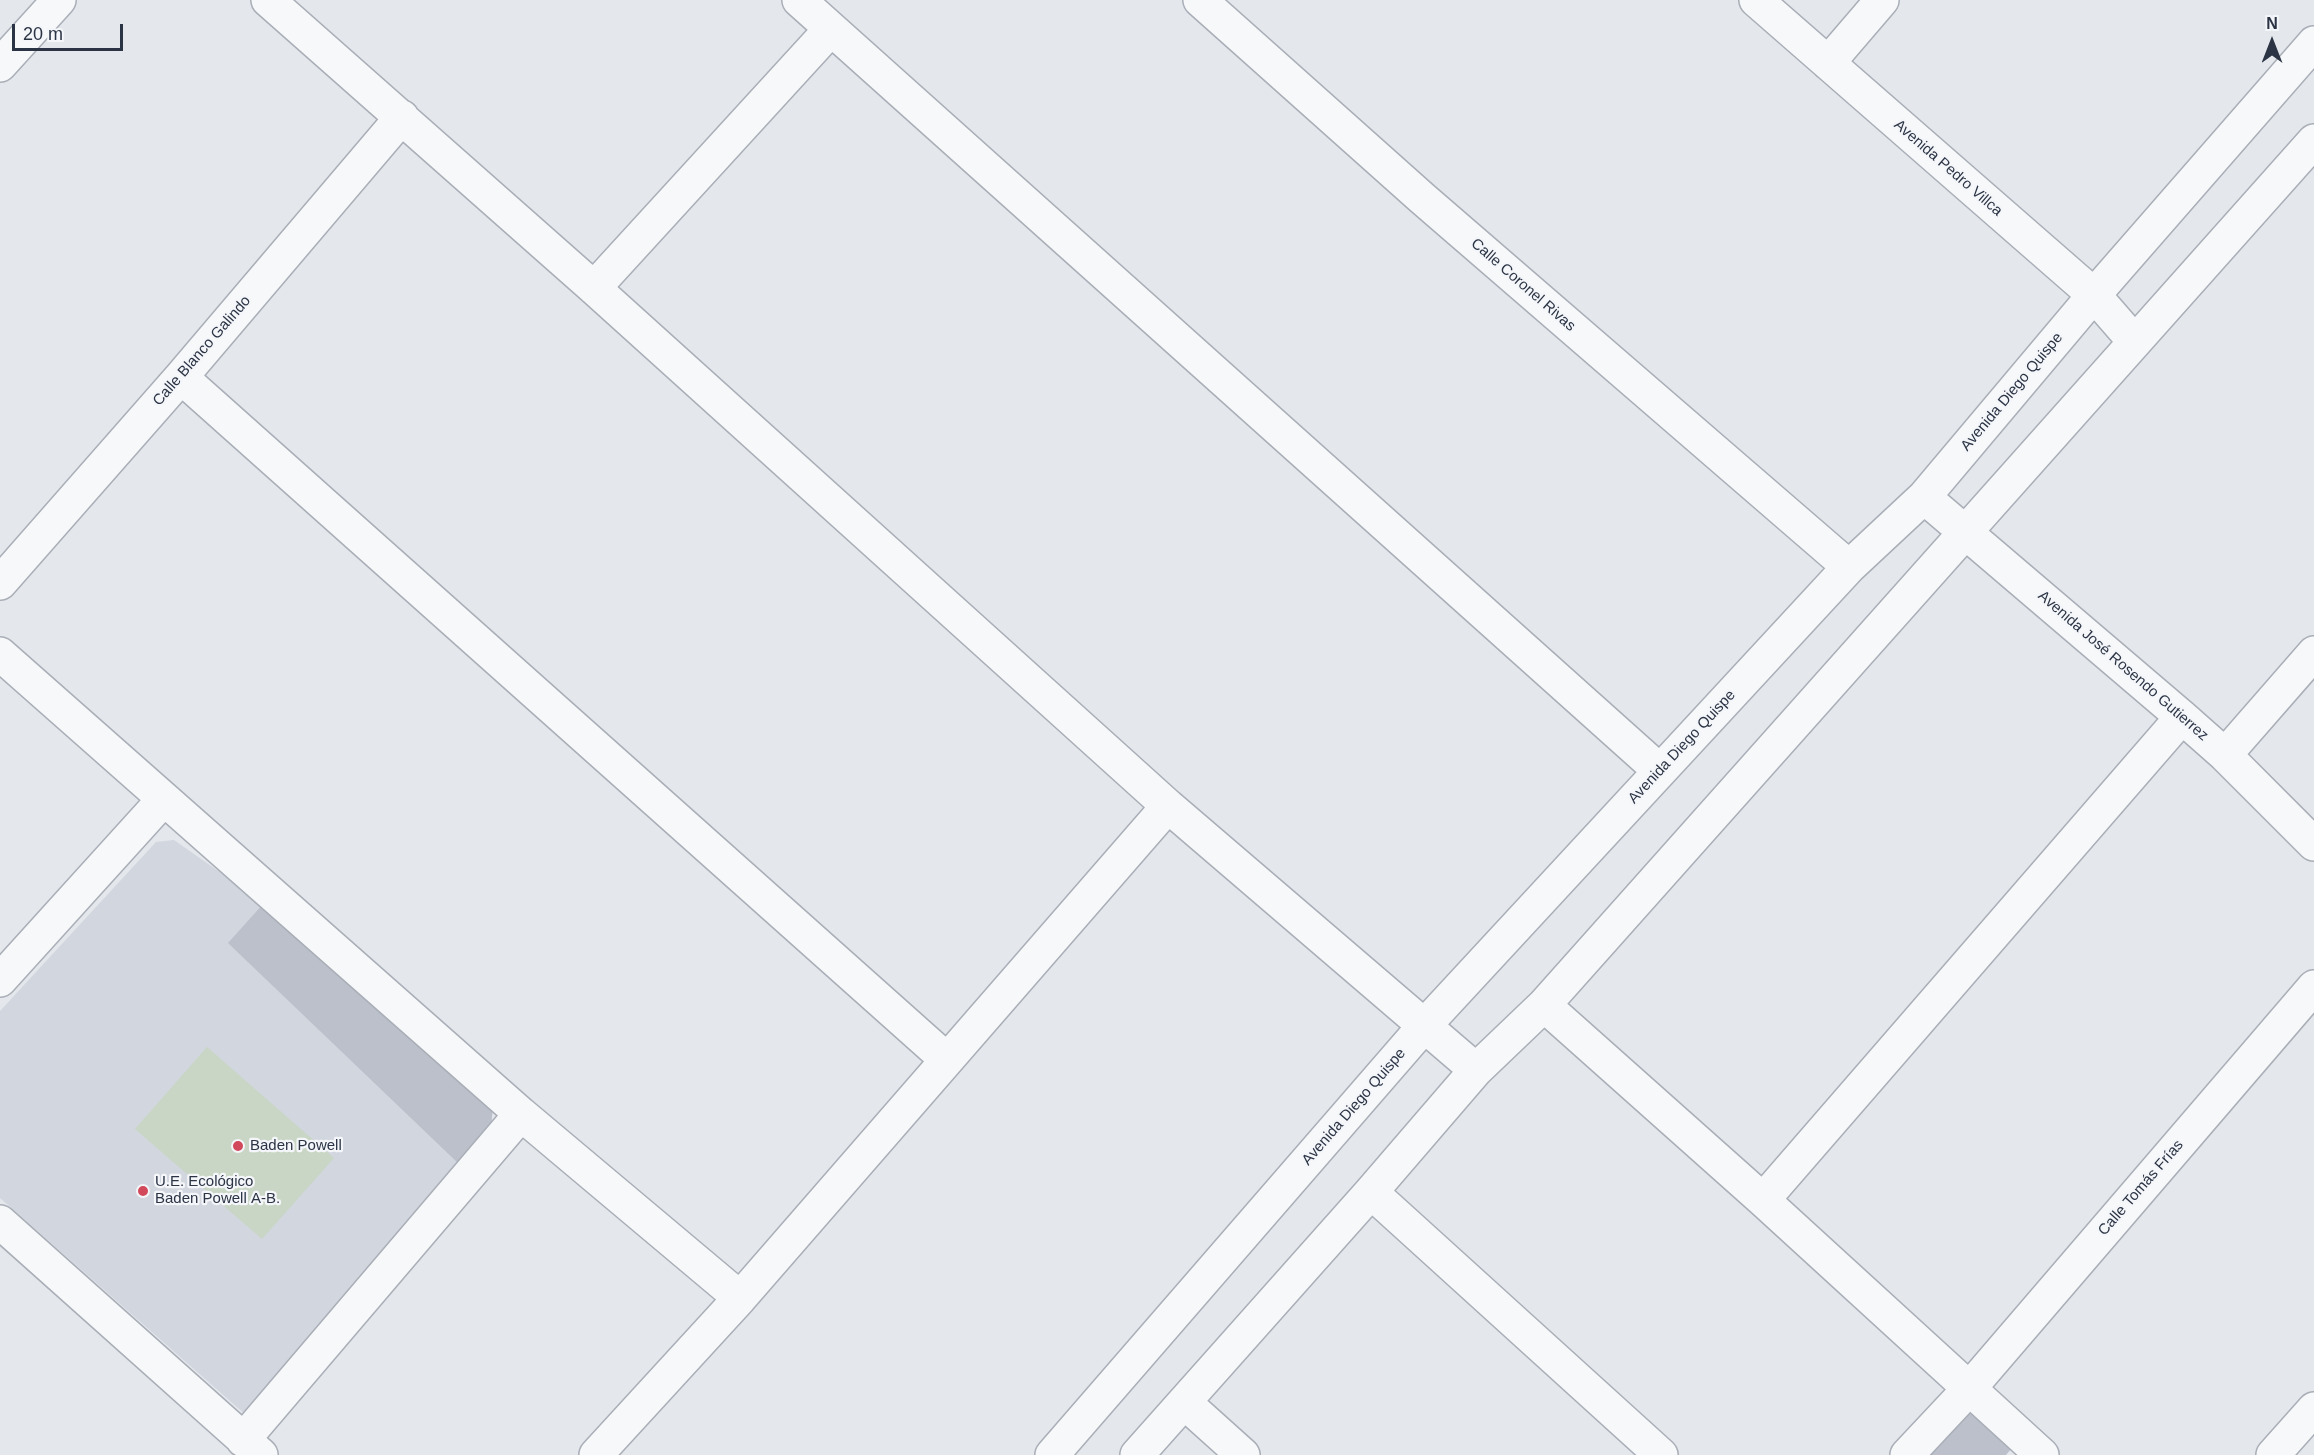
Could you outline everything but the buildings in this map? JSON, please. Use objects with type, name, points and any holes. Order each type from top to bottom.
[{"type":"street","points":[[0,65],[60,0]]},
{"type":"street","points":[[268,0],[594,288],[1168,806],[1476,1070]]},
{"type":"street","points":[[799,0],[1660,771]]},
{"type":"street","name":"Calle Coronel Rivas","points":[[1200,0],[1422,198],[1849,567]]},
{"type":"street","name":"Avenida Pedro Villca","points":[[1756,0],[2094,295],[2134,341]]},
{"type":"street","points":[[1827,63],[1882,0]]},
{"type":"street","points":[[594,288],[831,28]]},
{"type":"street","name":"Avenida Diego Quispe","points":[[1052,1455],[1425,1026],[1849,567],[1924,497],[2094,295],[2314,43]]},
{"type":"street","name":"Calle Blanco Galindo","points":[[0,583],[181,377],[402,117]]},
{"type":"street","points":[[1137,1455],[1371,1192],[1476,1070],[1544,1005],[2314,141]]},
{"type":"street","points":[[181,377],[946,1059]]},
{"type":"street","name":"Avenida José Rosendo Gutierrez","points":[[1924,497],[1966,530],[2225,755],[2314,844]]},
{"type":"street","points":[[2225,755],[2314,653]]},
{"type":"street","points":[[0,654],[521,1114],[740,1298]]},
{"type":"street","points":[[1763,1200],[2182,717]]},
{"type":"street","points":[[0,980],[164,799]]},
{"type":"street","points":[[596,1455],[740,1298],[1168,806]]},
{"type":"street","name":"Calle Tomás Frías","points":[[1907,1455],[1968,1390],[2314,987]]},
{"type":"street","points":[[1544,1005],[1763,1200],[1968,1390],[2042,1455]]},
{"type":"street","points":[[0,1222],[252,1447],[521,1114]]},
{"type":"street","points":[[1371,1192],[1661,1455]]},
{"type":"street","points":[[1185,1402],[1243,1455]]},
{"type":"street","points":[[2273,1455],[2314,1409]]},
{"type":"shaded area","name":"Baden Powell","points":[[174,840],[264,903],[493,1106],[491,1127],[247,1416],[0,1198],[0,1011],[156,842]]},
{"type":"green space","points":[[207,1047],[334,1158],[262,1239],[135,1129]]},
{"type":"place","name":"Baden Powell","points":[[238,1146]]},
{"type":"place","name":"U.E. Ecológico Baden Powell A-B.","points":[[143,1191]]}]
